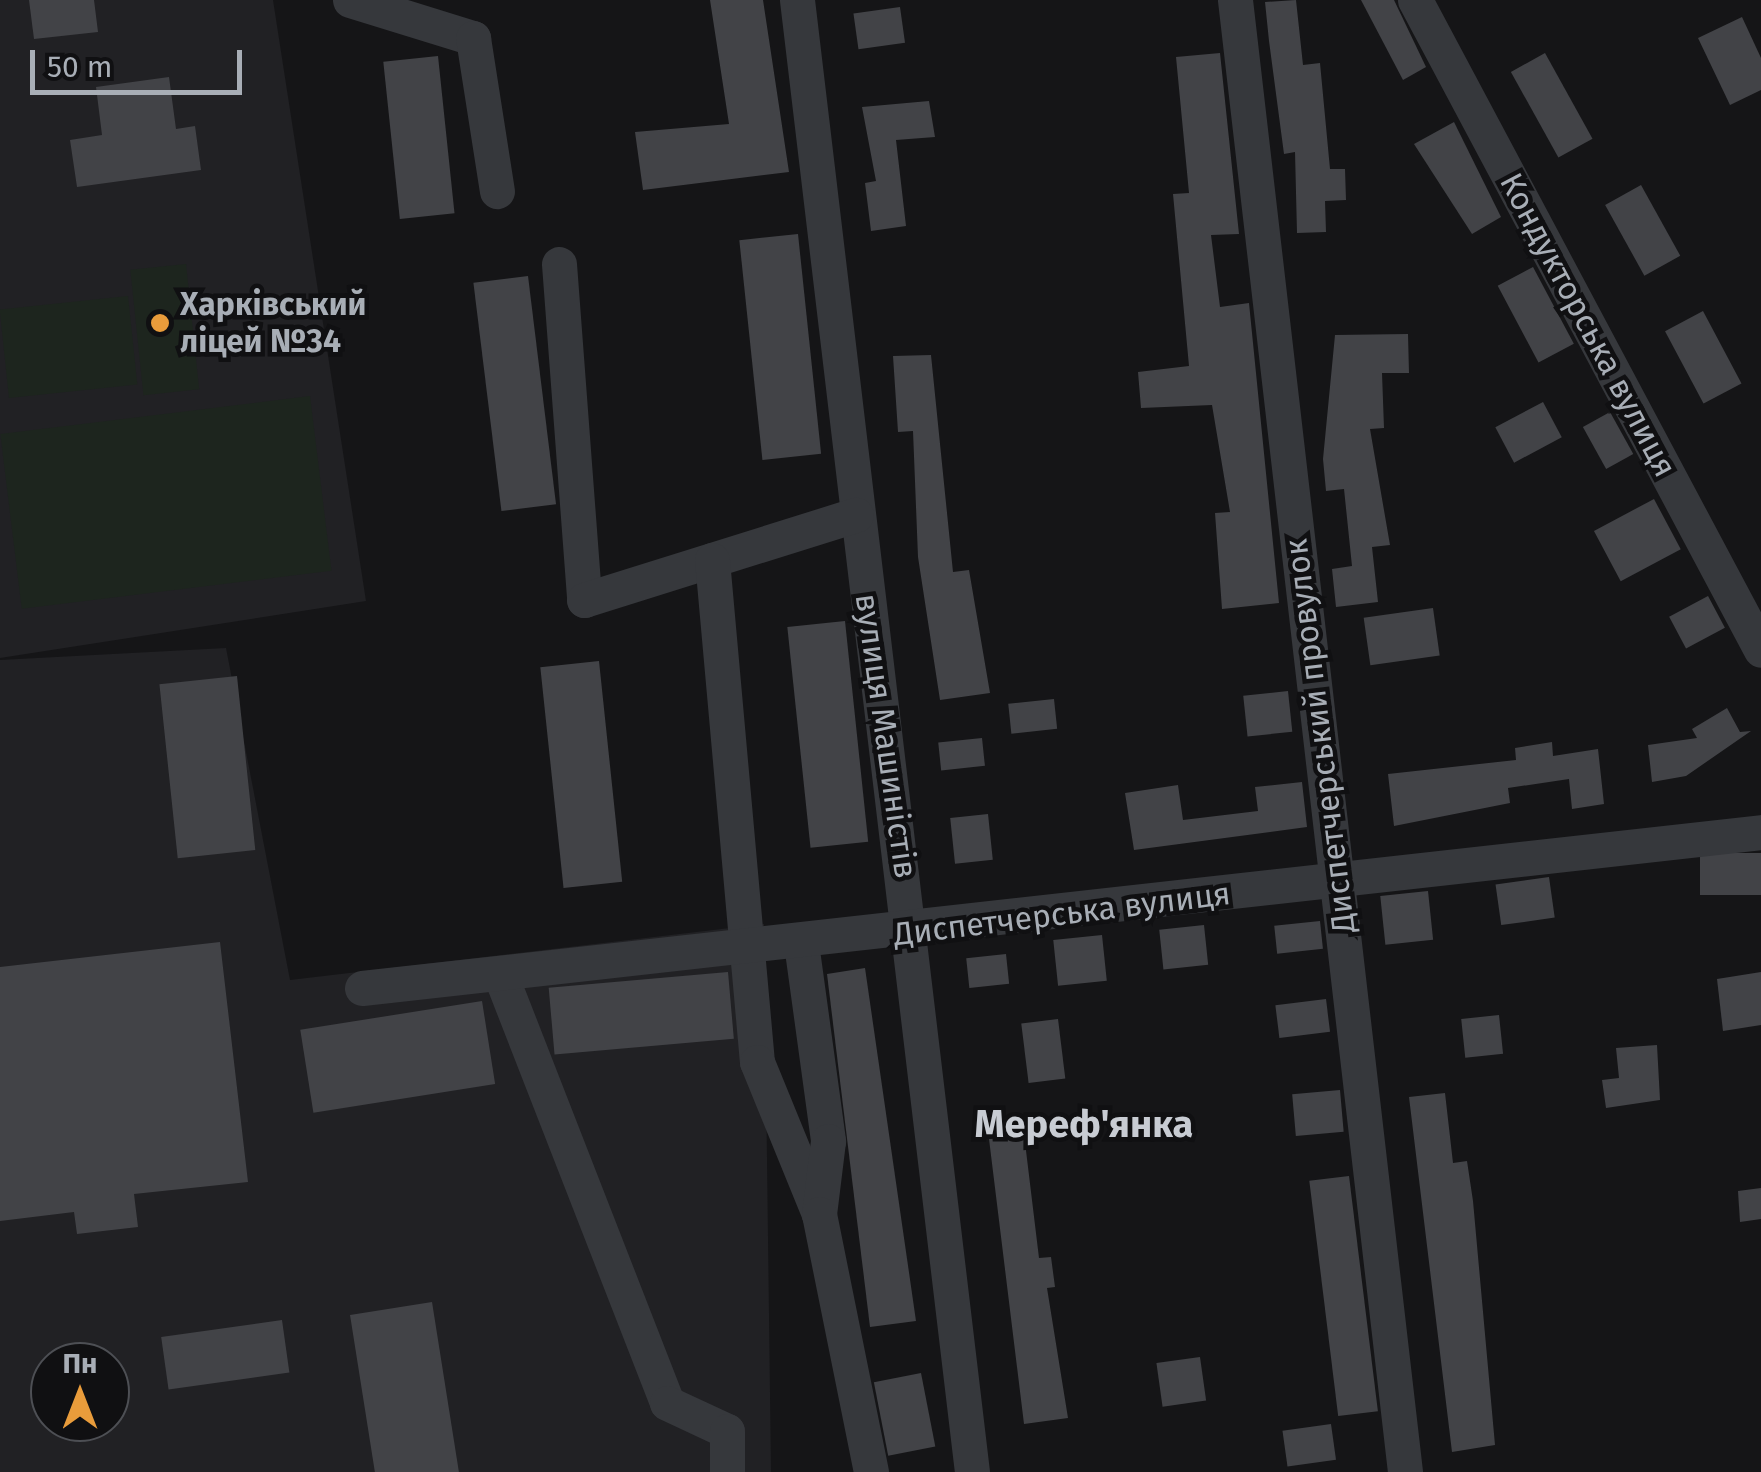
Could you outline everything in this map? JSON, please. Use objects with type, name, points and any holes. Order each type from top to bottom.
[{"type":"street","points":[[350,0],[473,38],[497,191]]},
{"type":"street","name":"вулиця Машиністів","points":[[797,0],[856,515],[913,932],[972,1472]]},
{"type":"street","name":"Диспетчерський провулок","points":[[1235,0],[1405,1472]]},
{"type":"street","name":"Кондукторська вулиця","points":[[1415,0],[1761,650]]},
{"type":"street","points":[[559,264],[584,600],[856,515]]},
{"type":"street","points":[[712,560],[757,1062],[818,1214],[872,1472]]},
{"type":"street","name":"Диспетчерська вулиця","points":[[362,988],[913,932],[1761,832]]},
{"type":"street","points":[[801,944],[828,1141],[818,1214]]},
{"type":"street","points":[[500,974],[667,1403],[726,1431],[726,1472]]},
{"type":"shaded area","name":"Харківський ліцей №34","points":[[0,0],[273,0],[366,601],[0,658]]},
{"type":"shaded area","points":[[186,264],[199,389],[143,395],[130,270]]},
{"type":"shaded area","points":[[128,296],[137,385],[9,398],[0,309]]},
{"type":"shaded area","points":[[310,396],[331,571],[22,609],[0,434]]},
{"type":"shaded area","points":[[226,648],[290,980],[764,924],[771,1472],[0,1472],[0,660]]},
{"type":"building","points":[[29,0],[94,0],[98,32],[34,39]]},
{"type":"building","points":[[710,0],[763,0],[789,172],[643,190],[635,132],[729,124]]},
{"type":"building","points":[[1296,0],[1303,65],[1320,63],[1330,169],[1345,169],[1346,200],[1325,201],[1326,232],[1297,233],[1295,152],[1284,154],[1269,41],[1265,2]]},
{"type":"building","points":[[1361,0],[1394,0],[1426,67],[1403,80]]},
{"type":"building","points":[[900,7],[905,43],[858,49],[853,14]]},
{"type":"building","points":[[1742,17],[1761,58],[1761,90],[1730,105],[1698,38]]},
{"type":"building","points":[[1220,53],[1239,234],[1211,235],[1220,307],[1249,303],[1279,603],[1222,609],[1215,513],[1230,512],[1212,405],[1141,408],[1138,372],[1189,366],[1173,194],[1189,193],[1176,57]]},
{"type":"building","points":[[1545,53],[1593,139],[1558,158],[1511,72]]},
{"type":"building","points":[[438,56],[455,213],[400,219],[383,62]]},
{"type":"building","points":[[169,77],[176,129],[195,126],[201,170],[77,187],[70,140],[102,135],[96,87]]},
{"type":"building","points":[[929,101],[935,137],[896,140],[906,226],[871,231],[865,183],[876,181],[862,107]]},
{"type":"building","points":[[1454,122],[1501,217],[1472,234],[1414,144]]},
{"type":"building","points":[[1641,185],[1680,256],[1644,276],[1605,205]]},
{"type":"building","points":[[798,234],[821,454],[762,460],[739,240]]},
{"type":"building","points":[[1533,267],[1574,344],[1539,363],[1498,286]]},
{"type":"building","points":[[528,276],[556,504],[501,511],[473,283]]},
{"type":"building","points":[[1703,311],[1741,383],[1704,404],[1665,331]]},
{"type":"building","points":[[1408,334],[1409,373],[1382,373],[1384,428],[1370,429],[1390,545],[1372,547],[1378,602],[1336,607],[1332,569],[1352,566],[1344,489],[1326,491],[1323,459],[1335,335]]},
{"type":"building","points":[[931,355],[953,572],[969,570],[990,693],[940,700],[918,557],[913,431],[898,432],[893,356]]},
{"type":"building","points":[[1543,402],[1562,437],[1514,463],[1495,427]]},
{"type":"building","points":[[1610,412],[1633,454],[1606,469],[1583,427]]},
{"type":"building","points":[[1654,499],[1681,549],[1621,581],[1594,531]]},
{"type":"building","points":[[1708,596],[1725,628],[1686,648],[1669,617]]},
{"type":"building","points":[[1433,608],[1440,656],[1370,665],[1364,618]]},
{"type":"building","points":[[845,621],[868,842],[811,848],[787,627]]},
{"type":"building","points":[[599,661],[622,882],[564,888],[540,667]]},
{"type":"building","points":[[237,676],[255,850],[178,858],[159,684]]},
{"type":"building","points":[[1288,691],[1292,732],[1248,736],[1243,696]]},
{"type":"building","points":[[1054,699],[1057,729],[1011,734],[1008,704]]},
{"type":"building","points":[[1727,708],[1740,732],[1751,731],[1686,776],[1652,782],[1648,745],[1697,738],[1692,729]]},
{"type":"building","points":[[982,738],[985,766],[941,770],[938,743]]},
{"type":"building","points":[[1552,742],[1553,756],[1598,749],[1604,804],[1572,809],[1569,779],[1508,788],[1510,803],[1394,826],[1388,774],[1516,760],[1515,748]]},
{"type":"building","points":[[1302,782],[1307,827],[1134,850],[1125,793],[1178,785],[1183,820],[1258,811],[1255,787]]},
{"type":"building","points":[[988,814],[993,860],[955,864],[950,818]]},
{"type":"building","points":[[1700,853],[1761,853],[1761,895],[1700,895]]},
{"type":"building","points":[[1549,877],[1555,918],[1501,925],[1496,885]]},
{"type":"building","points":[[1428,891],[1433,940],[1385,945],[1380,896]]},
{"type":"building","points":[[1320,921],[1323,949],[1277,954],[1274,926]]},
{"type":"building","points":[[1204,925],[1208,965],[1163,969],[1159,930]]},
{"type":"building","points":[[1102,935],[1107,981],[1058,986],[1053,940]]},
{"type":"building","points":[[220,942],[248,1182],[134,1194],[138,1227],[77,1234],[74,1212],[0,1221],[0,967]]},
{"type":"building","points":[[1006,954],[1009,984],[969,988],[966,958]]},
{"type":"building","points":[[865,968],[916,1321],[870,1327],[827,974]]},
{"type":"building","points":[[728,972],[734,1039],[555,1054],[549,988]]},
{"type":"building","points":[[1761,972],[1761,1025],[1723,1031],[1717,979]]},
{"type":"building","points":[[1326,999],[1330,1032],[1279,1038],[1275,1005]]},
{"type":"building","points":[[482,1001],[495,1084],[313,1113],[300,1030]]},
{"type":"building","points":[[1499,1015],[1503,1054],[1465,1058],[1461,1019]]},
{"type":"building","points":[[1058,1019],[1065,1079],[1029,1083],[1021,1024]]},
{"type":"building","points":[[1657,1045],[1660,1100],[1606,1108],[1602,1080],[1619,1078],[1616,1048]]},
{"type":"building","points":[[1340,1090],[1344,1132],[1296,1136],[1292,1094]]},
{"type":"building","points":[[1445,1093],[1453,1163],[1467,1161],[1473,1201],[1495,1445],[1452,1452],[1409,1097]]},
{"type":"building","points":[[1024,1134],[1039,1258],[1051,1257],[1055,1287],[1047,1288],[1068,1418],[1024,1424],[989,1139]]},
{"type":"building","points":[[1349,1176],[1378,1411],[1338,1416],[1309,1181]]},
{"type":"building","points":[[1761,1188],[1761,1219],[1740,1222],[1738,1191]]},
{"type":"building","points":[[432,1302],[459,1472],[375,1472],[350,1315]]},
{"type":"building","points":[[282,1320],[289,1372],[169,1389],[161,1337]]},
{"type":"building","points":[[1200,1357],[1206,1401],[1163,1407],[1156,1363]]},
{"type":"building","points":[[921,1373],[935,1447],[888,1456],[874,1382]]},
{"type":"building","points":[[1331,1424],[1336,1460],[1287,1466],[1282,1431]]},
{"type":"place","name":"Харківський ліцей №34","points":[[160,323]]},
{"type":"district","name":"Мереф'янка","points":[[1084,1125]]}]
